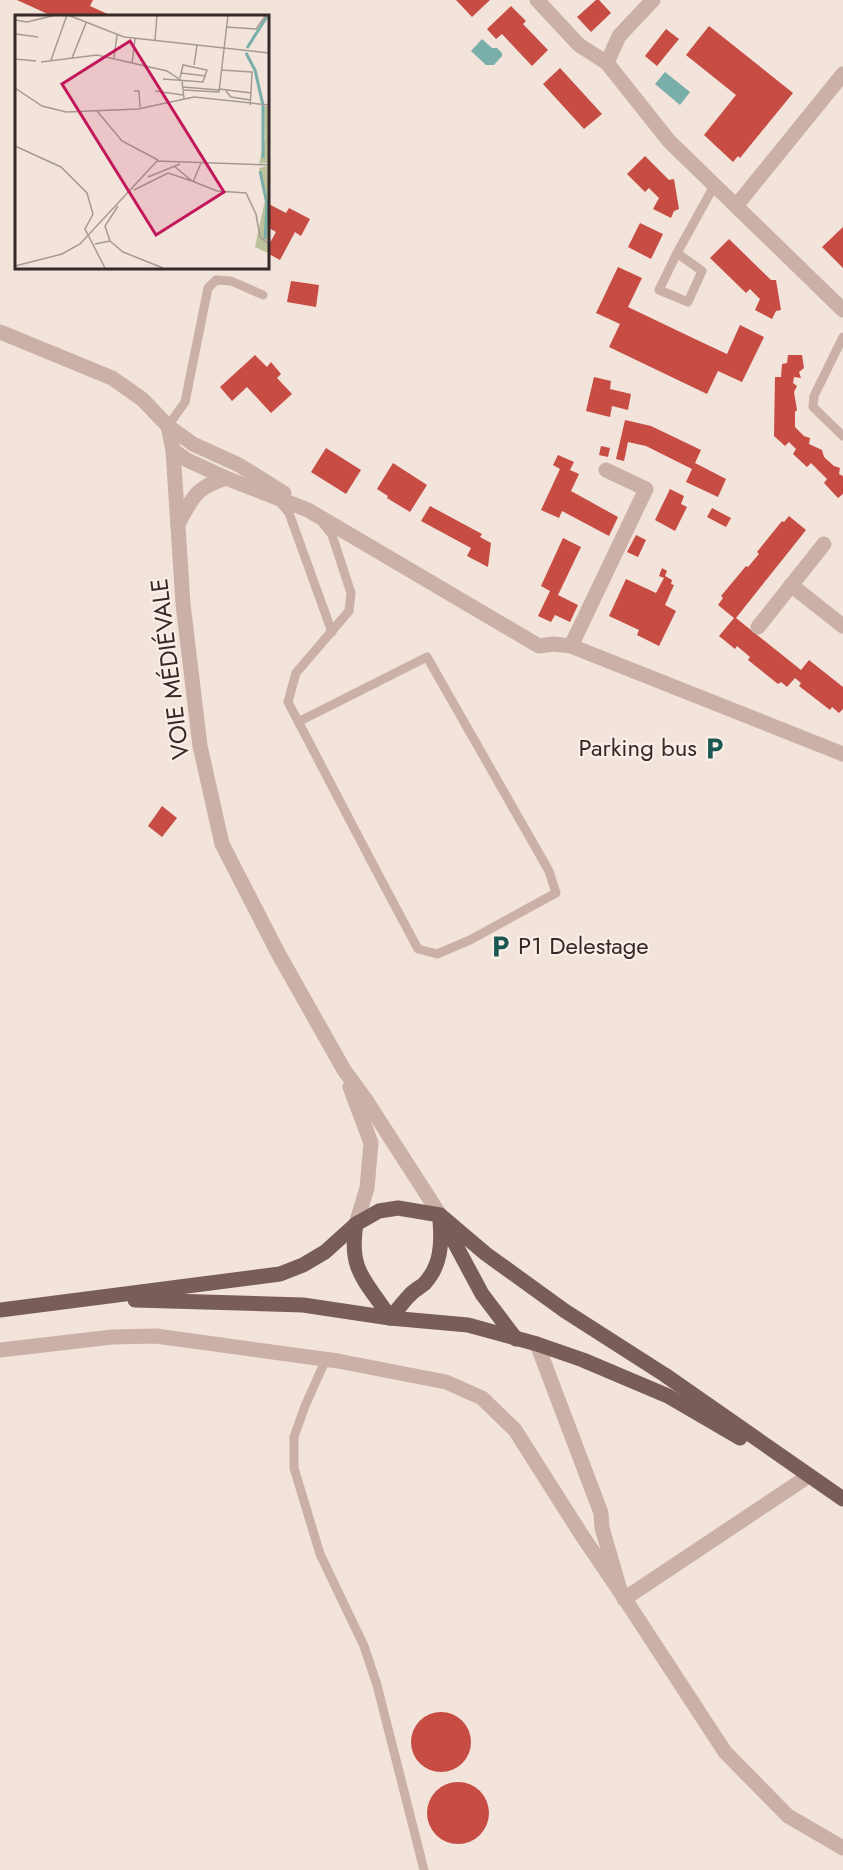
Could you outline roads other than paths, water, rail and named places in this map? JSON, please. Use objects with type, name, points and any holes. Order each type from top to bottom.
[{"type":"main road","points":[[0,1310],[280,1274],[303,1265],[325,1252],[356,1224],[379,1211],[398,1208],[440,1215],[486,1254],[565,1311],[665,1375],[842,1498]]},
{"type":"main road","points":[[390,1318],[434,1270],[440,1256],[442,1241],[440,1215]]},
{"type":"main road","points":[[440,1215],[482,1294],[516,1339]]},
{"type":"main road","points":[[356,1224],[352,1244],[354,1261],[360,1275],[373,1290],[390,1318]]},
{"type":"main road","points":[[84,1299],[303,1305],[390,1318],[468,1325],[584,1360],[668,1395],[842,1498]]},
{"type":"street","points":[[537,0],[579,45],[607,63],[669,141],[843,310]]},
{"type":"street","points":[[607,63],[619,36],[653,0]]},
{"type":"street","points":[[736,206],[843,74]]},
{"type":"street","points":[[0,332],[112,378],[142,399],[168,426],[194,444],[239,465],[313,513],[539,646],[554,644],[571,646],[843,754]]},
{"type":"street","name":"VOIE MÉDIÉVALE","points":[[168,426],[173,450],[183,604],[200,746],[222,844],[278,953],[344,1070]]},
{"type":"street","points":[[173,450],[187,460],[313,513]]},
{"type":"street","points":[[571,646],[646,489],[606,470]]},
{"type":"street","points":[[178,524],[195,494],[209,483],[226,477]]},
{"type":"street","points":[[758,627],[824,544]]},
{"type":"street","points":[[791,585],[843,626]]},
{"type":"street","points":[[344,1070],[440,1215]]},
{"type":"street","points":[[344,1070],[371,1143],[367,1188],[356,1224]]},
{"type":"street","points":[[0,1350],[112,1337],[156,1336],[326,1359],[446,1382],[482,1398],[515,1430],[725,1752],[788,1816],[843,1848]]},
{"type":"street","points":[[537,1344],[601,1513],[602,1528],[623,1596]]},
{"type":"street","points":[[623,1596],[807,1477]]},
{"type":"lane","points":[[677,253],[702,271],[688,302],[659,290],[677,253],[714,186]]},
{"type":"lane","points":[[168,426],[185,402],[208,288],[216,280],[231,281],[263,295]]},
{"type":"lane","points":[[843,338],[814,396],[813,407],[843,436]]},
{"type":"lane","points":[[274,496],[289,513],[332,632]]},
{"type":"lane","points":[[298,722],[427,657],[549,871],[556,893],[470,940],[438,954],[418,949],[298,722],[288,702],[296,674],[348,611],[351,593],[332,535],[313,513]]},
{"type":"lane","points":[[326,1359],[294,1437],[294,1468],[320,1554],[364,1646],[374,1675],[424,1870]]},
{"type":"water","points":[[482,39],[502,53],[494,65],[486,65],[471,51]]},
{"type":"water","points":[[665,72],[690,92],[680,105],[655,84]]},
{"type":"place","name":"Parking bus","points":[[715,748]]},
{"type":"place","name":"P1 Delestage","points":[[500,946]]}]
